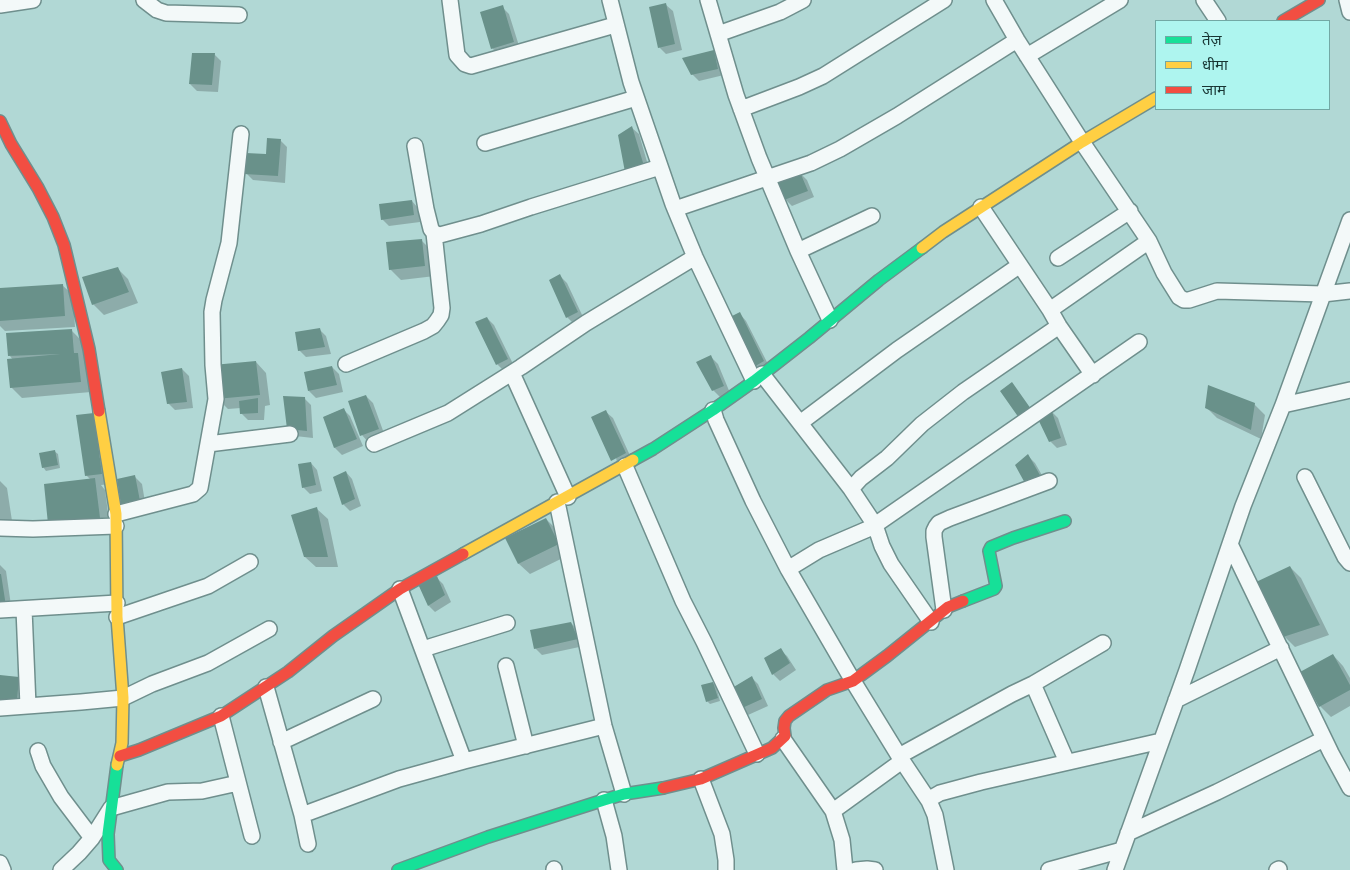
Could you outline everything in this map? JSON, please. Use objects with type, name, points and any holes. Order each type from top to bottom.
[{"type":"street","points":[[0,5],[33,0]]},
{"type":"street","points":[[144,0],[157,10],[166,13],[239,15]]},
{"type":"street","points":[[450,0],[457,54],[465,64],[471,66],[615,25]]},
{"type":"street","points":[[610,0],[630,82],[675,209],[695,257],[758,378],[800,423],[851,489],[875,525],[891,564],[931,622]]},
{"type":"street","points":[[708,0],[741,109],[767,179],[830,320]]},
{"type":"street","points":[[718,34],[780,12],[803,0]]},
{"type":"street","points":[[741,109],[823,76],[944,0]]},
{"type":"street","points":[[994,0],[1017,40],[1082,142],[1150,241],[1164,273],[1180,297],[1184,300],[1189,300],[1217,291],[1323,294],[1350,291]]},
{"type":"street","points":[[1028,56],[1120,0]]},
{"type":"street","points":[[1204,0],[1217,20]]},
{"type":"street","points":[[1285,20],[1319,0]]},
{"type":"street","points":[[1347,0],[1350,12]]},
{"type":"street","points":[[675,209],[811,163],[897,116],[1017,40]]},
{"type":"street","points":[[485,142],[636,98]]},
{"type":"street","points":[[120,756],[221,716],[266,687],[400,589],[653,449],[758,378],[879,280],[943,232],[1082,142],[1155,99]]},
{"type":"street","points":[[0,121],[6,145],[38,188],[53,217],[64,245],[89,349],[110,476],[116,520],[117,610],[123,698],[122,743],[115,776],[108,834],[111,866]]},
{"type":"street","points":[[0,528],[33,529],[116,520],[193,494],[200,488],[216,399],[212,312],[229,243],[241,134]]},
{"type":"street","points":[[346,364],[424,331],[433,326],[441,315],[442,308],[434,233],[431,229],[426,209],[415,146]]},
{"type":"street","points":[[434,233],[440,235],[480,224],[660,167]]},
{"type":"street","points":[[981,207],[1050,310],[1058,326],[1093,375]]},
{"type":"street","points":[[1058,258],[1130,211]]},
{"type":"street","points":[[798,251],[872,216]]},
{"type":"street","points":[[1115,870],[1230,544],[1350,220]]},
{"type":"street","points":[[1050,310],[1150,241]]},
{"type":"street","points":[[374,444],[448,412],[512,373],[586,323],[695,257]]},
{"type":"street","points":[[800,423],[897,350],[1020,265]]},
{"type":"street","points":[[851,489],[922,424],[963,392],[1058,326]]},
{"type":"street","points":[[788,569],[819,550],[875,525],[1139,342]]},
{"type":"street","points":[[512,373],[562,499],[604,726],[624,794]]},
{"type":"street","points":[[1283,405],[1350,390]]},
{"type":"street","points":[[713,410],[753,501],[788,569],[853,681],[929,801],[935,815],[946,870]]},
{"type":"street","points":[[208,444],[290,434]]},
{"type":"street","points":[[625,466],[683,601],[757,754]]},
{"type":"street","points":[[1305,477],[1345,557],[1350,563]]},
{"type":"street","points":[[944,610],[934,538],[936,527],[950,518],[1049,482]]},
{"type":"street","points":[[398,870],[430,864],[488,837],[604,800],[624,794],[700,779],[772,748],[783,740],[785,736],[785,721],[789,716],[827,690],[853,681],[948,607],[994,589],[996,586],[989,556],[989,551],[992,547],[1065,521]]},
{"type":"street","points":[[1230,544],[1324,739],[1350,788]]},
{"type":"street","points":[[0,610],[117,610],[208,586],[250,562]]},
{"type":"street","points":[[400,589],[464,761]]},
{"type":"street","points":[[24,609],[28,706]]},
{"type":"street","points":[[422,649],[507,623]]},
{"type":"street","points":[[0,708],[123,698],[152,684],[208,663],[269,628]]},
{"type":"street","points":[[833,811],[900,758],[1103,643]]},
{"type":"street","points":[[1176,700],[1281,648]]},
{"type":"street","points":[[506,666],[526,746]]},
{"type":"street","points":[[1033,684],[1067,762]]},
{"type":"street","points":[[266,687],[302,815],[308,844]]},
{"type":"street","points":[[281,742],[373,699]]},
{"type":"street","points":[[221,716],[252,836]]},
{"type":"street","points":[[302,815],[400,779],[604,726]]},
{"type":"street","points":[[1128,833],[1324,739]]},
{"type":"street","points":[[783,740],[833,811],[842,840],[845,870]]},
{"type":"street","points":[[929,801],[940,793],[1161,741]]},
{"type":"street","points":[[38,751],[43,766],[61,797],[92,838]]},
{"type":"street","points":[[700,779],[722,834],[726,870]]},
{"type":"street","points":[[61,870],[92,838],[111,808],[168,792],[202,791],[238,783]]},
{"type":"street","points":[[604,800],[614,836],[619,870]]},
{"type":"street","points":[[1049,870],[1122,850]]},
{"type":"street","points":[[0,863],[4,870]]},
{"type":"street","points":[[856,870],[875,870]]},
{"type":"building","points":[[666,3],[675,44],[658,48],[649,7]]},
{"type":"building","points":[[503,5],[514,42],[491,49],[480,12]]},
{"type":"building","points":[[714,50],[718,69],[691,75],[682,58]]},
{"type":"building","points":[[192,53],[215,53],[212,85],[189,84]]},
{"type":"building","points":[[632,126],[644,166],[625,172],[618,135]]},
{"type":"building","points":[[267,138],[281,139],[278,176],[244,174],[246,153],[266,154]]},
{"type":"building","points":[[800,172],[808,191],[784,200],[777,181]]},
{"type":"building","points":[[412,200],[414,215],[381,220],[379,204]]},
{"type":"building","points":[[422,239],[425,266],[389,270],[386,242]]},
{"type":"building","points":[[118,267],[129,292],[92,305],[82,277]]},
{"type":"building","points":[[560,274],[578,312],[566,318],[549,280]]},
{"type":"building","points":[[63,284],[65,316],[0,321],[0,288]]},
{"type":"building","points":[[740,312],[764,361],[752,368],[728,318]]},
{"type":"building","points":[[487,317],[508,359],[496,365],[475,322]]},
{"type":"building","points":[[320,328],[325,347],[298,351],[295,332]]},
{"type":"building","points":[[72,329],[74,353],[78,353],[81,382],[10,388],[7,359],[60,354],[8,356],[6,333]]},
{"type":"building","points":[[711,355],[724,386],[712,391],[696,362]]},
{"type":"building","points":[[256,361],[260,395],[216,399],[213,365]]},
{"type":"building","points":[[332,366],[337,385],[308,391],[304,372]]},
{"type":"building","points":[[182,368],[187,402],[167,404],[161,372]]},
{"type":"building","points":[[1012,382],[1031,409],[1019,418],[1000,391]]},
{"type":"building","points":[[1208,385],[1255,403],[1251,430],[1205,408]]},
{"type":"building","points":[[366,395],[379,429],[360,436],[348,401]]},
{"type":"building","points":[[283,396],[305,397],[307,431],[287,429]]},
{"type":"building","points":[[258,398],[258,413],[240,414],[239,401]]},
{"type":"building","points":[[344,408],[357,439],[334,448],[323,417]]},
{"type":"building","points":[[1051,409],[1061,438],[1049,442],[1037,417]]},
{"type":"building","points":[[606,410],[626,453],[611,461],[591,417]]},
{"type":"building","points":[[94,413],[102,474],[85,476],[76,415]]},
{"type":"building","points":[[55,450],[58,465],[42,468],[39,453]]},
{"type":"building","points":[[1028,454],[1041,477],[1026,485],[1015,465]]},
{"type":"building","points":[[311,462],[316,485],[302,488],[298,464]]},
{"type":"building","points":[[346,471],[355,499],[342,505],[333,477]]},
{"type":"building","points":[[135,475],[140,501],[121,505],[117,479]]},
{"type":"building","points":[[95,478],[100,518],[48,524],[44,484]]},
{"type":"building","points":[[317,507],[328,557],[304,557],[291,515]]},
{"type":"building","points":[[546,518],[559,544],[518,564],[505,538]]},
{"type":"building","points":[[1290,566],[1320,625],[1283,637],[1256,582]]},
{"type":"building","points":[[1,574],[6,606],[0,605]]},
{"type":"building","points":[[437,576],[445,595],[428,606],[418,584]]},
{"type":"building","points":[[571,622],[578,639],[534,649],[530,630]]},
{"type":"building","points":[[781,648],[790,663],[772,675],[764,658]]},
{"type":"building","points":[[1333,654],[1350,685],[1350,690],[1319,707],[1300,672]]},
{"type":"building","points":[[0,675],[19,677],[17,701],[0,700]]},
{"type":"building","points":[[752,676],[762,699],[740,709],[732,688]]},
{"type":"building","points":[[713,682],[718,698],[706,702],[701,685]]},
{"type":"traffic: fast","points":[[633,460],[713,410],[754,381],[879,280],[922,248]]},
{"type":"traffic: fast","points":[[963,601],[994,589],[996,586],[989,551],[991,547],[1065,521]]},
{"type":"traffic: fast","points":[[117,765],[108,834],[109,860],[117,870]]},
{"type":"traffic: fast","points":[[398,870],[488,837],[604,800],[624,794],[663,788]]},
{"type":"traffic: slow","points":[[922,248],[943,232],[1082,142],[1155,99]]},
{"type":"traffic: slow","points":[[99,411],[116,514],[117,617],[123,698],[122,743],[117,765]]},
{"type":"traffic: slow","points":[[463,554],[633,460]]},
{"type":"traffic: jam","points":[[1285,20],[1319,0]]},
{"type":"traffic: jam","points":[[0,121],[53,217],[64,245],[89,349],[99,411]]},
{"type":"traffic: jam","points":[[120,756],[221,716],[288,672],[333,636],[400,589],[463,554]]},
{"type":"traffic: jam","points":[[663,788],[701,779],[772,748],[785,736],[785,721],[789,716],[827,690],[853,681],[948,607],[963,601]]}]
